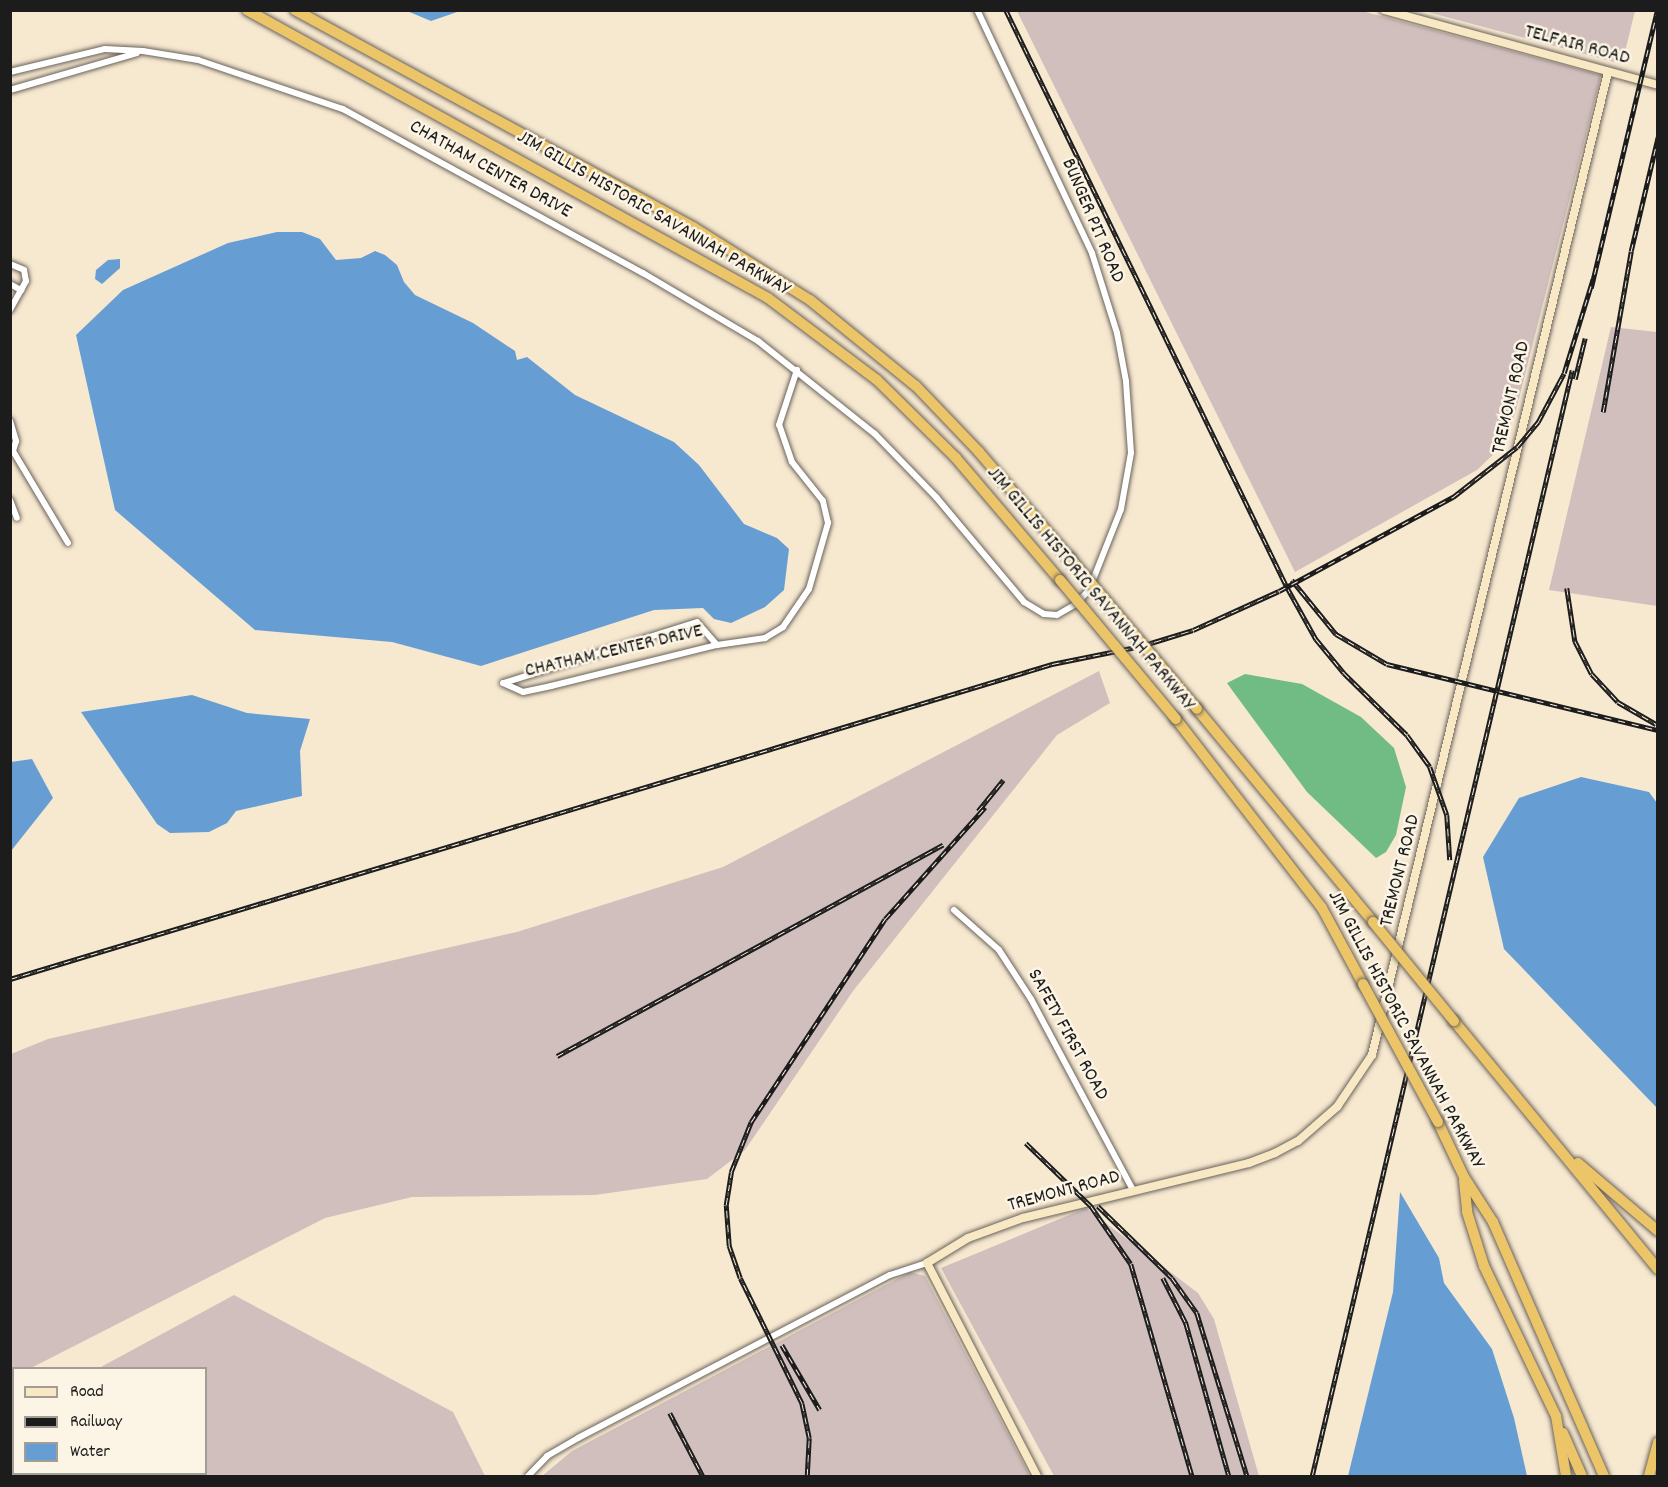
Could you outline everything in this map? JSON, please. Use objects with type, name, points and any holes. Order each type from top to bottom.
[{"type":"highway","name":"JIM GILLIS HISTORIC SAVANNAH PARKWAY","points":[[247,10],[693,253],[778,304],[877,380],[924,424],[1060,580],[1176,719],[1322,908],[1438,1122],[1464,1177],[1493,1222],[1604,1476]]},
{"type":"highway","name":"JIM GILLIS HISTORIC SAVANNAH PARKWAY","points":[[295,10],[715,240],[810,300],[916,386],[979,452],[1197,709],[1658,1269]]},
{"type":"highway","points":[[1545,1131],[1611,1194],[1658,1231]]},
{"type":"highway","points":[[1464,1177],[1467,1212],[1484,1266],[1556,1416],[1582,1476]]},
{"type":"highway","points":[[1556,1416],[1566,1476]]},
{"type":"highway","points":[[1649,1476],[1658,1442]]},
{"type":"street","name":"BUNGER PIT ROAD","points":[[977,10],[1092,253],[1117,333],[1131,419],[1131,453],[1121,509],[1102,562]]},
{"type":"street","name":"TELFAIR ROAD","points":[[1384,10],[1658,85]]},
{"type":"street","name":"CHATHAM CENTER DRIVE","points":[[10,72],[105,49],[143,51],[198,60],[343,109],[653,278],[718,316],[797,370],[906,464],[1032,609],[1057,615],[1076,604],[1089,590],[1102,562]]},
{"type":"street","name":"CHATHAM CENTER DRIVE","points":[[10,90],[143,51]]},
{"type":"street","name":"TREMONT ROAD","points":[[927,1263],[968,1238],[1023,1218],[1249,1163],[1298,1141],[1337,1107],[1372,1055],[1608,72]]},
{"type":"street","points":[[10,264],[24,270],[26,281],[12,306]]},
{"type":"street","points":[[10,284],[21,290]]},
{"type":"street","name":"CHATHAM CENTER DRIVE","points":[[717,645],[697,622],[503,683],[524,692],[717,645],[765,638],[783,627],[809,589],[825,543],[828,524],[823,501],[792,462],[779,425],[797,370]]},
{"type":"street","points":[[10,421],[16,441],[12,451],[68,543]]},
{"type":"street","points":[[10,500],[17,518]]},
{"type":"street","name":"SAFETY FIRST ROAD","points":[[954,910],[999,950],[1031,999],[1133,1190]]},
{"type":"street","points":[[528,1476],[547,1456],[578,1438],[890,1275],[927,1263],[1037,1476]]},
{"type":"shaded area","points":[[1635,10],[1622,64],[1424,11]]},
{"type":"shaded area","points":[[1017,11],[1362,11],[1601,75],[1515,414],[1500,448],[1477,470],[1295,572]]},
{"type":"shaded area","points":[[1611,327],[1657,332],[1657,606],[1549,590]]},
{"type":"shaded area","points":[[1099,671],[1110,703],[1057,735],[853,991],[745,1150],[707,1179],[595,1195],[412,1197],[325,1218],[33,1367],[12,1367],[11,1379],[11,1054],[48,1039],[517,932],[723,867]]},
{"type":"shaded area","points":[[1086,1208],[1198,1293],[1214,1319],[1259,1476],[1054,1476],[941,1268]]},
{"type":"shaded area","points":[[910,1272],[925,1276],[1030,1476],[542,1476],[572,1451]]},
{"type":"shaded area","points":[[234,1295],[453,1412],[485,1476],[11,1476],[12,1446],[12,1475],[207,1475],[207,1367],[101,1367]]},
{"type":"green space","points":[[1245,674],[1302,684],[1361,717],[1394,748],[1406,787],[1396,835],[1386,852],[1376,858],[1307,792],[1227,683]]},
{"type":"water","points":[[407,11],[460,11],[431,21]]},
{"type":"water","points":[[277,232],[302,232],[320,239],[336,260],[361,258],[375,251],[385,255],[397,265],[404,282],[415,295],[473,323],[515,351],[517,360],[527,357],[575,395],[674,442],[699,465],[744,524],[777,538],[789,549],[784,590],[765,607],[731,623],[714,619],[703,608],[654,610],[481,666],[392,642],[255,630],[115,510],[76,335],[123,290],[228,243]]},
{"type":"water","points":[[120,259],[120,268],[102,284],[95,279],[96,270],[108,260]]},
{"type":"water","points":[[192,695],[247,713],[310,719],[300,751],[302,796],[236,811],[227,823],[209,832],[170,833],[157,824],[81,712]]},
{"type":"water","points":[[32,759],[53,798],[11,851],[11,762]]},
{"type":"water","points":[[1581,777],[1649,792],[1657,803],[1657,1108],[1504,949],[1483,857],[1519,798]]},
{"type":"water","points":[[1400,1192],[1439,1258],[1444,1283],[1492,1349],[1514,1418],[1527,1476],[1348,1476],[1393,1292]]},
{"type":"railway","points":[[1006,10],[1287,587],[1316,639],[1344,673],[1407,735],[1430,767],[1447,815],[1450,860]]},
{"type":"railway","points":[[1591,288],[1657,10]]},
{"type":"railway","points":[[1603,412],[1631,251],[1658,137]]},
{"type":"railway","points":[[10,979],[1052,664],[1141,646],[1193,630],[1279,591],[1453,497],[1517,447],[1538,422],[1564,373],[1593,279]]},
{"type":"railway","points":[[1575,379],[1585,338]]},
{"type":"railway","points":[[1312,1476],[1572,370]]},
{"type":"railway","points":[[1292,580],[1336,634],[1387,664],[1658,730]]},
{"type":"railway","points":[[1567,588],[1575,641],[1592,674],[1618,702],[1656,724]]},
{"type":"railway","points":[[978,811],[1003,780]]},
{"type":"railway","points":[[807,1476],[809,1438],[802,1404],[740,1278],[729,1246],[726,1205],[731,1172],[751,1122],[885,919],[985,807]]},
{"type":"railway","points":[[557,1056],[943,845]]},
{"type":"railway","points":[[1026,1143],[1091,1206],[1131,1264],[1192,1476]]},
{"type":"railway","points":[[1098,1206],[1172,1278],[1197,1313],[1247,1476]]},
{"type":"railway","points":[[1163,1278],[1186,1323],[1229,1476]]},
{"type":"railway","points":[[782,1345],[820,1410]]},
{"type":"railway","points":[[670,1413],[703,1476]]}]
